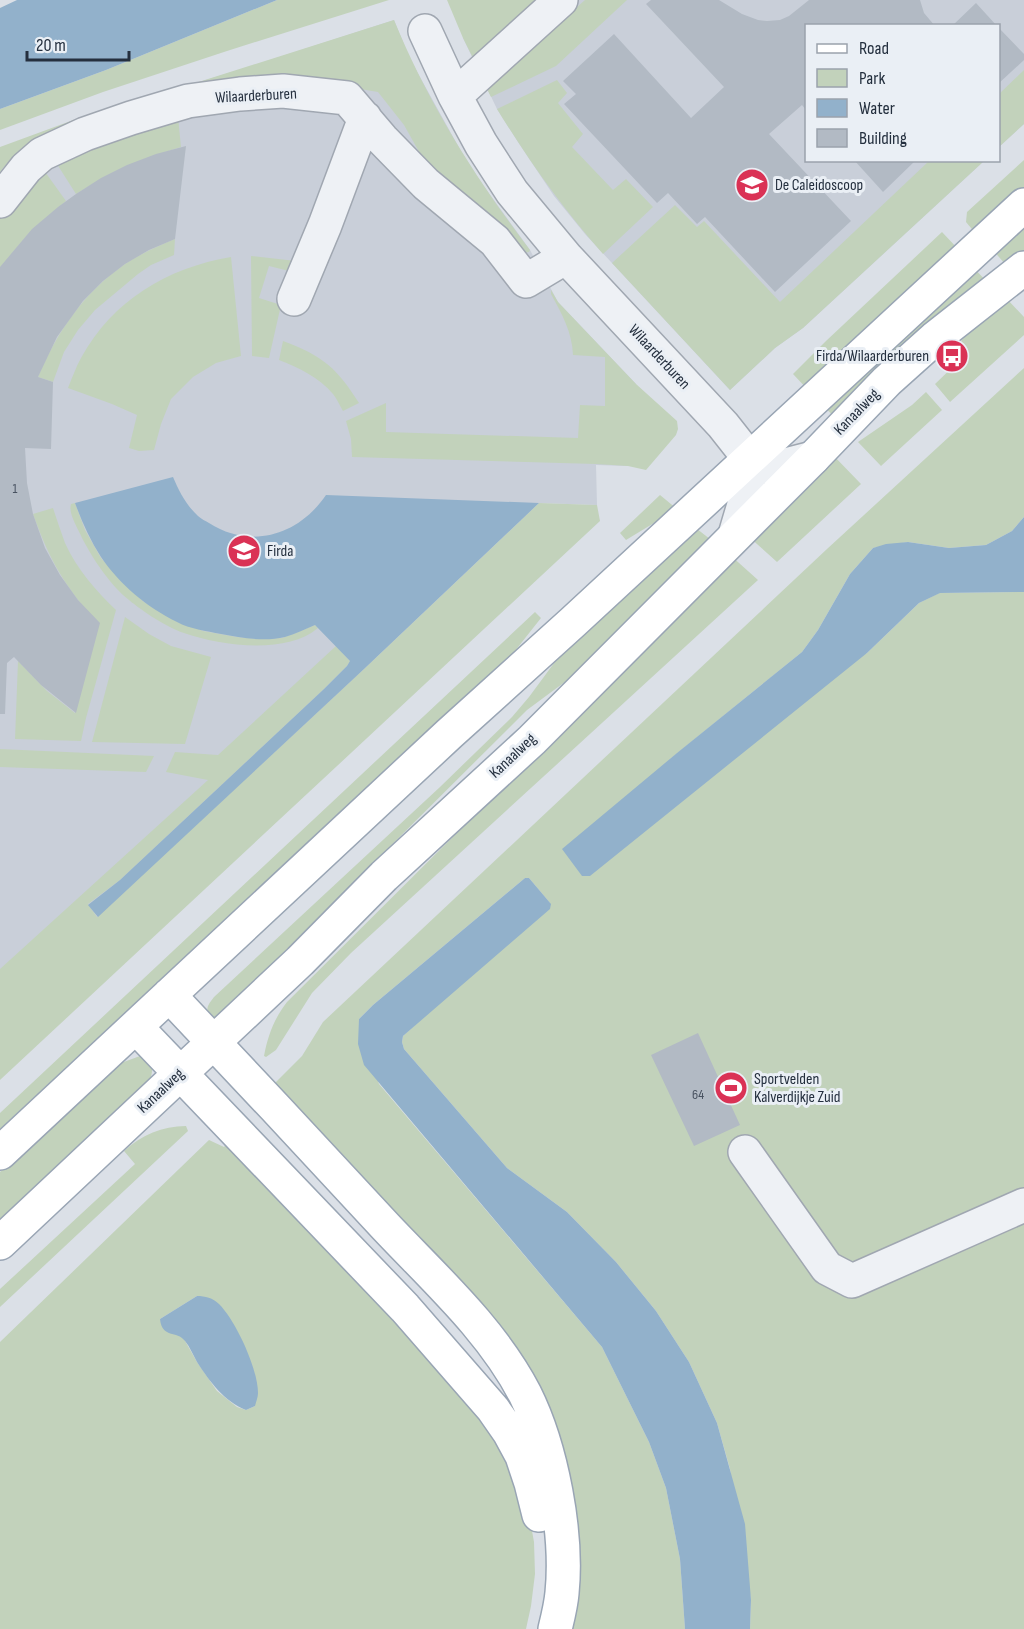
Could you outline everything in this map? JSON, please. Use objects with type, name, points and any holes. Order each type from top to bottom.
[{"type":"main road","points":[[0,1153],[449,734],[1024,205]]},
{"type":"main road","name":"Kanaalweg","points":[[0,1243],[300,961],[384,876],[532,740],[887,381],[935,338],[1024,268]]},
{"type":"main road","points":[[169,995],[470,1316],[508,1366],[525,1394],[538,1426],[555,1490],[562,1542],[562,1593],[555,1629]]},
{"type":"main road","points":[[136,1027],[405,1308],[493,1409],[509,1432],[522,1456],[531,1483],[544,1542],[544,1580],[540,1616],[536,1629]]},
{"type":"street","points":[[455,96],[561,0]]},
{"type":"street","name":"Wilaarderburen","points":[[425,31],[455,96],[512,192],[566,257],[723,425],[749,458]]},
{"type":"street","name":"Wilaarderburen","points":[[0,201],[26,168],[42,154],[85,134],[188,101],[283,91],[347,98],[382,139],[426,184],[495,241],[526,281],[566,257]]},
{"type":"street","points":[[294,299],[325,225],[365,118]]},
{"type":"street","points":[[749,458],[756,464],[769,467],[813,458]]},
{"type":"street","points":[[735,535],[748,491],[749,458]]},
{"type":"street","points":[[745,1152],[827,1268],[852,1281],[1024,1205]]},
{"type":"shaded area","name":"De Caleidoscoop","points":[[476,0],[1024,0],[1024,124],[1000,146],[1000,24],[805,24],[805,162],[983,162],[803,328],[775,348],[730,390],[585,234],[554,196],[497,109],[463,38]]},
{"type":"shaded area","name":"Firda","points":[[394,20],[410,59],[462,153],[530,250],[558,302],[636,384],[628,466],[596,465],[597,505],[539,503],[364,669],[0,1074],[0,172],[17,153],[31,142],[63,126],[97,113]]},
{"type":"green space","points":[[277,0],[389,0],[103,92],[0,130],[0,109],[106,70]]},
{"type":"green space","points":[[447,0],[540,0],[474,60]]},
{"type":"green space","points":[[585,0],[627,0],[556,66],[491,97],[486,87]]},
{"type":"green space","points":[[394,20],[438,111],[472,168],[530,250],[529,252],[524,253],[422,157],[404,125],[378,92],[300,79],[186,86]]},
{"type":"green space","points":[[1024,70],[1024,124],[1000,146],[1000,93]]},
{"type":"green space","points":[[557,80],[567,93],[558,103],[583,134],[572,147],[613,190],[626,179],[653,207],[603,254],[547,184],[497,109]]},
{"type":"green space","points":[[98,111],[34,140],[14,156],[0,172],[0,147]]},
{"type":"green space","points":[[178,117],[181,147],[127,167],[76,194],[55,161]]},
{"type":"green space","points":[[1024,160],[1024,193],[976,234],[966,222],[967,212]]},
{"type":"green space","points":[[928,162],[983,162],[803,328],[775,348],[730,390],[612,263],[675,205],[697,227],[704,221],[780,302]]},
{"type":"green space","points":[[43,169],[66,201],[29,233],[0,268],[0,217]]},
{"type":"green space","points":[[1024,221],[1024,252],[1006,265],[991,248]]},
{"type":"green space","points":[[942,232],[959,250],[809,391],[793,374]]},
{"type":"green space","points":[[175,239],[174,255],[151,265],[138,274],[95,310],[78,330],[64,352],[53,382],[38,377],[54,344],[84,300],[110,275],[131,260]]},
{"type":"green space","points":[[251,256],[296,261],[293,272],[269,266],[259,298],[281,305],[269,358],[252,356]]},
{"type":"green space","points":[[231,257],[241,356],[216,363],[193,377],[171,399],[154,450],[139,451],[129,448],[137,415],[68,388],[81,358],[109,319],[144,290],[185,269]]},
{"type":"green space","points":[[971,265],[988,283],[836,419],[821,403]]},
{"type":"green space","points":[[551,290],[558,302],[636,384],[677,421],[676,435],[646,470],[628,466],[596,464],[352,457],[351,439],[346,421],[386,403],[386,432],[578,438],[580,405],[605,406],[605,357],[573,355],[563,316]]},
{"type":"green space","points":[[1007,299],[1024,317],[1024,335],[950,402],[935,384],[960,360],[952,351],[988,311]]},
{"type":"green space","points":[[283,341],[309,352],[328,365],[359,403],[343,411],[333,394],[315,378],[279,360]]},
{"type":"green space","name":"Sportvelden Kalverdijkje Zuid","points":[[1024,368],[1024,517],[1012,531],[986,545],[949,548],[908,542],[873,548],[850,574],[818,630],[802,652],[669,760],[867,653],[919,603],[939,593],[1024,592],[1024,1629],[750,1629],[751,1600],[730,1469],[717,1423],[689,1362],[656,1311],[616,1262],[567,1212],[507,1168],[404,1049],[403,1036],[550,903],[529,878],[525,878],[359,1019],[379,1084],[602,1347],[649,1442],[666,1488],[680,1559],[685,1629],[568,1629],[552,1431],[275,1083],[302,1056],[323,1022],[827,549]]},
{"type":"green space","points":[[926,392],[942,410],[881,466],[858,442],[912,405]]},
{"type":"green space","points":[[831,453],[861,484],[777,562],[748,536]]},
{"type":"green space","points":[[660,495],[677,509],[626,540],[620,533]]},
{"type":"green space","points":[[75,503],[85,530],[101,558],[144,602],[203,631],[237,637],[282,638],[315,625],[318,628],[289,642],[253,646],[216,642],[170,627],[134,604],[109,579],[91,554],[74,521],[70,508],[71,504]]},
{"type":"green space","points":[[539,503],[597,505],[600,521],[0,1080],[0,969],[208,780],[166,772],[175,752],[218,755],[336,646],[350,661],[324,689],[120,880],[88,904],[97,917]]},
{"type":"green space","points":[[53,508],[65,543],[75,561],[94,587],[116,610],[81,741],[15,739],[18,661],[47,691],[75,713],[82,605],[53,562],[33,514]]},
{"type":"green space","points":[[692,525],[715,543],[608,650],[527,710],[220,1016],[211,1019],[208,1008],[214,997],[512,717],[577,632]]},
{"type":"green space","points":[[729,554],[758,580],[351,953],[312,993],[276,1050],[264,1056],[272,1028],[287,1002],[505,785]]},
{"type":"green space","points":[[535,612],[541,618],[500,670],[437,722],[0,1129],[0,1113]]},
{"type":"green space","points":[[125,617],[171,646],[211,657],[185,744],[92,742]]},
{"type":"green space","points":[[0,749],[154,756],[146,772],[0,767]]},
{"type":"green space","points":[[140,1056],[145,1057],[151,1063],[148,1084],[0,1222],[0,1172],[109,1070]]},
{"type":"green space","points":[[186,1126],[188,1131],[0,1307],[0,1289],[135,1164],[124,1151],[138,1140],[153,1133]]},
{"type":"green space","points":[[209,1140],[224,1147],[227,1143],[491,1422],[527,1503],[534,1542],[535,1574],[526,1629],[0,1629],[0,1342]],"holes":[[[197,1296],[255,1406],[246,1410],[237,1407],[217,1391],[184,1339],[160,1319]]]},
{"type":"water","points":[[17,0],[277,0],[106,70],[0,109],[0,8]]},
{"type":"water","points":[[173,477],[186,503],[199,517],[225,531],[241,536],[257,537],[288,529],[315,509],[326,495],[539,503],[98,917],[88,905],[120,880],[324,689],[350,661],[315,625],[285,637],[261,639],[198,630],[166,616],[145,602],[116,577],[93,544],[75,503]]},
{"type":"water","points":[[1024,517],[1024,592],[940,593],[919,603],[867,653],[590,876],[582,876],[562,849],[802,652],[818,630],[850,574],[873,548],[908,542],[949,548],[986,545],[1012,531]]},
{"type":"water","points":[[525,878],[529,878],[551,904],[550,909],[403,1036],[404,1049],[507,1168],[567,1212],[616,1262],[656,1311],[689,1362],[717,1423],[745,1524],[751,1600],[750,1629],[685,1629],[680,1559],[666,1488],[649,1442],[602,1347],[364,1065],[358,1044],[359,1019]]},
{"type":"water","points":[[197,1296],[209,1298],[219,1304],[239,1333],[257,1383],[258,1395],[255,1406],[246,1410],[224,1396],[207,1377],[185,1341],[167,1332],[161,1325],[160,1319]]},
{"type":"building","points":[[651,0],[719,0],[742,14],[767,21],[780,20],[789,16],[809,0],[920,0],[924,13],[933,24],[805,24],[805,109],[802,105],[769,134],[851,221],[775,292],[705,217],[697,224],[668,193],[657,203],[564,104],[576,94],[563,81],[614,34],[691,118],[724,87],[646,4]]},
{"type":"building","points":[[976,3],[995,24],[954,24]]},
{"type":"building","points":[[1000,29],[1024,54],[1024,60],[1000,82]]},
{"type":"building","points":[[186,146],[175,239],[125,264],[83,301],[57,337],[38,377],[53,382],[51,449],[25,448],[27,483],[33,514],[45,548],[60,575],[78,600],[100,623],[76,713],[41,685],[14,657],[7,663],[5,714],[0,714],[0,267],[32,229],[76,194],[127,165]]},
{"type":"building","points":[[856,162],[914,162],[883,192]]},
{"type":"building","points":[[698,1033],[740,1125],[694,1146],[651,1055]]},
{"type":"place","name":"De Caleidoscoop","points":[[752,185]]},
{"type":"place","name":"Firda/Wilaarderburen","points":[[952,356]]},
{"type":"place","name":"Firda","points":[[244,551]]},
{"type":"place","name":"Sportvelden Kalverdijkje Zuid","points":[[731,1088]]}]
